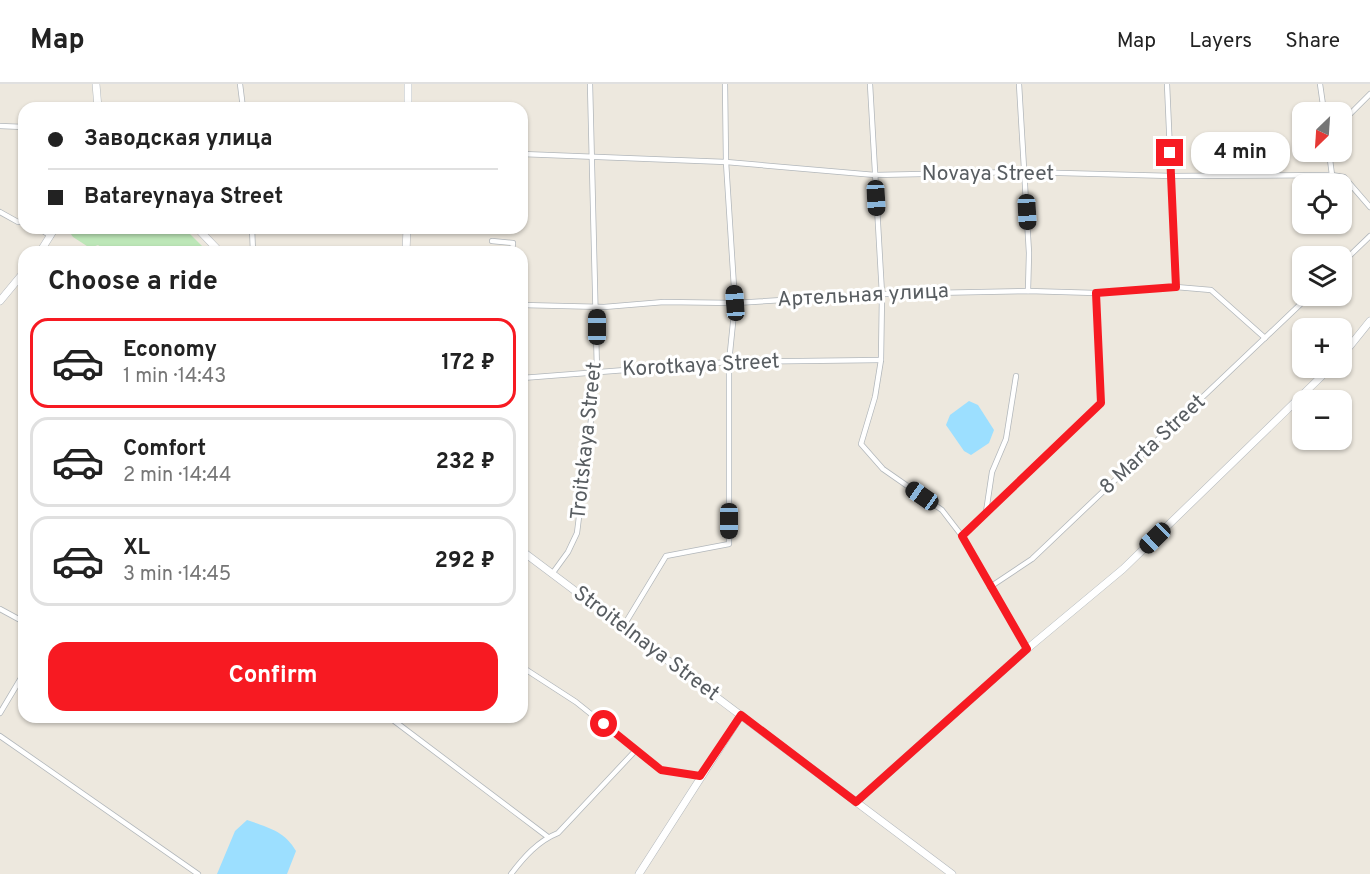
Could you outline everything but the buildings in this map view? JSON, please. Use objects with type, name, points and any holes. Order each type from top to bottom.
[{"type":"street","points":[[96,84],[98,102]]},
{"type":"street","points":[[240,84],[242,102]]},
{"type":"street","points":[[408,84],[408,102]]},
{"type":"street","name":"Troitskaya Street","points":[[552,574],[568,552],[577,532],[597,371],[590,84]]},
{"type":"street","points":[[623,627],[666,556],[729,544],[729,362],[735,303],[726,162],[725,84]]},
{"type":"street","points":[[870,84],[882,294],[881,360],[875,398],[861,444],[883,469],[942,510],[962,536],[1027,649]]},
{"type":"street","points":[[1019,84],[1029,253],[1028,291]]},
{"type":"street","points":[[1167,84],[1176,287]]},
{"type":"street","points":[[1320,84],[1323,102]]},
{"type":"street","points":[[1352,112],[1370,94]]},
{"type":"street","points":[[0,126],[18,127]]},
{"type":"street","name":"Novaya Street","points":[[528,154],[726,162],[875,175],[1024,172],[1172,176],[1292,175]]},
{"type":"street","points":[[1352,186],[1370,207]]},
{"type":"street","points":[[0,212],[18,222]]},
{"type":"street","points":[[44,246],[51,236],[48,234]]},
{"type":"street","points":[[203,234],[214,246]]},
{"type":"street","points":[[1352,253],[1370,236]]},
{"type":"street","points":[[492,241],[513,243],[513,246]]},
{"type":"street","points":[[0,302],[18,280]]},
{"type":"street","name":"Артельная улица","points":[[528,305],[596,305],[604,308],[664,302],[735,303],[882,294],[1028,291],[1096,293],[1176,287],[1211,290],[1265,339]]},
{"type":"street","points":[[962,536],[1101,403],[1096,293]]},
{"type":"street","name":"8 Marta Street","points":[[990,587],[1032,558],[1299,306]]},
{"type":"street","points":[[1352,343],[1370,321]]},
{"type":"street","name":"Korotkaya Street","points":[[528,377],[729,362],[881,360]]},
{"type":"street","points":[[986,512],[992,472],[1005,439],[1016,376]]},
{"type":"street","points":[[856,802],[1027,649],[1123,569],[1320,378]]},
{"type":"street","name":"Stroitelnaya Street","points":[[528,556],[952,874]]},
{"type":"street","points":[[0,609],[18,619]]},
{"type":"street","points":[[528,671],[576,702],[661,770],[700,776]]},
{"type":"street","points":[[0,713],[18,683]]},
{"type":"street","points":[[639,874],[741,715]]},
{"type":"street","points":[[397,723],[548,837]]},
{"type":"street","points":[[0,736],[198,874]]},
{"type":"street","points":[[511,874],[524,856],[548,837],[558,833],[635,751]]},
{"type":"green space","points":[[71,234],[190,234],[202,246],[87,246]]},
{"type":"water","points":[[969,401],[978,405],[994,430],[989,443],[971,455],[964,451],[946,425],[950,415]]},
{"type":"water","points":[[247,820],[281,834],[292,844],[296,851],[287,874],[217,874],[235,831]]},
{"type":"route","points":[[604,724],[661,770],[675,774],[691,773],[700,776],[741,715],[856,802],[1027,649],[962,536],[1101,403],[1096,293],[1176,287],[1170,153]]}]
